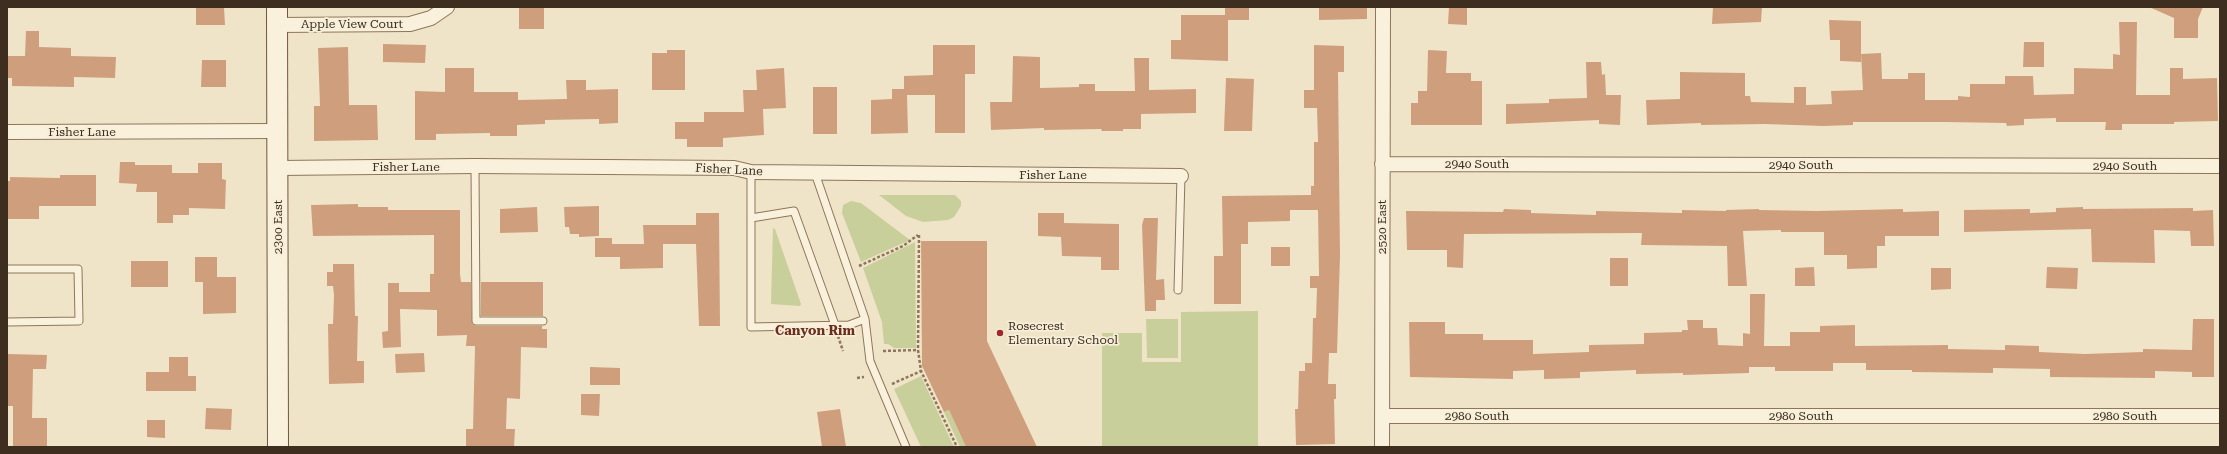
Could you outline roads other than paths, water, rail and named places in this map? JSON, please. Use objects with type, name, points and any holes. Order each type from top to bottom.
[{"type":"main road","name":"2300 East","points":[[277,16],[278,447]]},
{"type":"street","name":"Apple View Court","points":[[277,16],[410,24],[431,18],[447,7]]},
{"type":"street","name":"2520 East","points":[[1382,447],[1383,7]]},
{"type":"street","name":"Fisher Lane","points":[[7,132],[278,131]]},
{"type":"street","name":"2940 South","points":[[1382,164],[2220,166]]},
{"type":"street","name":"Fisher Lane","points":[[278,168],[475,166],[734,168],[750,172],[1181,176]]},
{"type":"street","name":"2980 South","points":[[1382,416],[2220,416]]},
{"type":"lane","points":[[475,166],[476,321],[543,321]]},
{"type":"lane","points":[[750,172],[751,327],[849,325],[865,320]]},
{"type":"lane","points":[[815,173],[865,320],[870,361],[906,447]]},
{"type":"lane","points":[[1178,290],[1181,176]]},
{"type":"lane","points":[[751,218],[794,211],[835,325]]},
{"type":"lane","points":[[7,269],[78,269],[79,321],[7,322]]},
{"type":"place","name":"Rosecrest Elementary School","points":[[1000,333]]},
{"type":"district","name":"Canyon Rim","points":[[815,331]]}]
